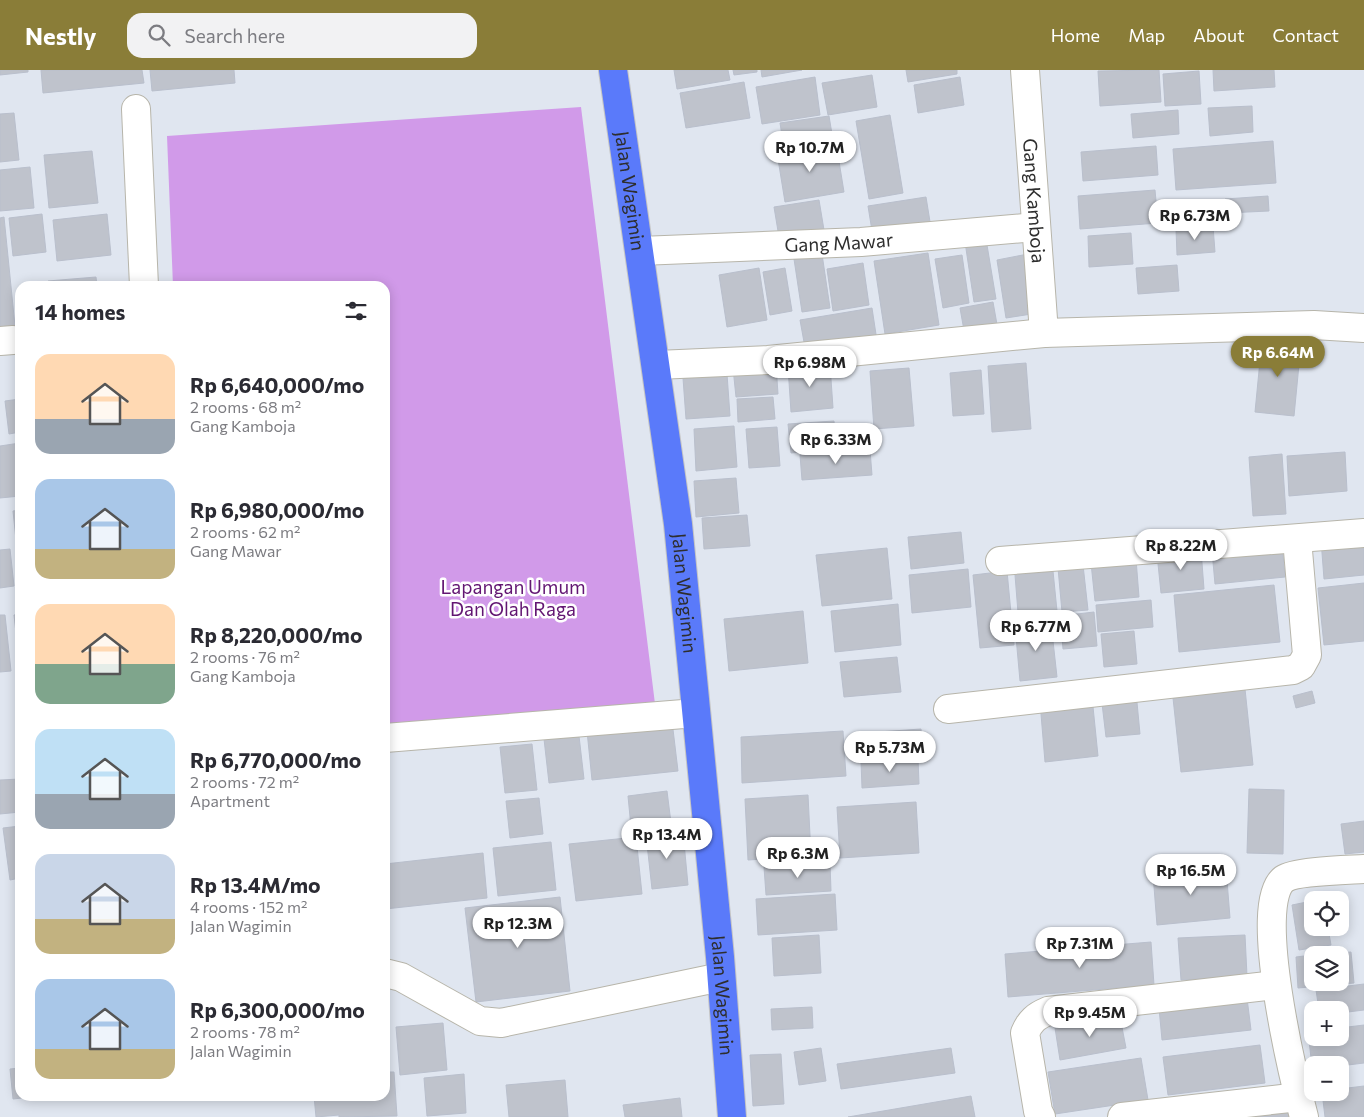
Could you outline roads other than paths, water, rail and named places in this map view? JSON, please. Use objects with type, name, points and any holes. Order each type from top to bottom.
[{"type":"main road","name":"Jalan Wagimin","points":[[613,70],[657,365],[678,524],[721,977],[732,1117]]},
{"type":"street","name":"Gang Kamboja","points":[[1025,70],[1044,333]]},
{"type":"street","points":[[136,109],[144,281]]},
{"type":"street","name":"Gang Mawar","points":[[640,251],[861,242],[1036,227]]},
{"type":"street","points":[[657,365],[778,360],[1044,333],[1314,325],[1364,328]]},
{"type":"street","points":[[1000,561],[1297,539],[1364,532]]},
{"type":"street","points":[[948,709],[1293,670],[1301,666],[1307,655],[1297,539]]},
{"type":"street","points":[[390,738],[696,712]]},
{"type":"street","points":[[1122,1117],[1301,1107],[1276,984],[1271,910],[1275,892],[1284,879],[1299,875],[1364,869]]},
{"type":"street","points":[[390,974],[401,977],[480,1021],[501,1023],[721,977]]},
{"type":"street","points":[[1041,1117],[1038,1111],[1025,1033],[1029,1024],[1037,1015],[1048,1011],[1276,984]]},
{"type":"park label","name":"Lapangan Umum Dan Olah Raga","points":[[513,598]]}]
